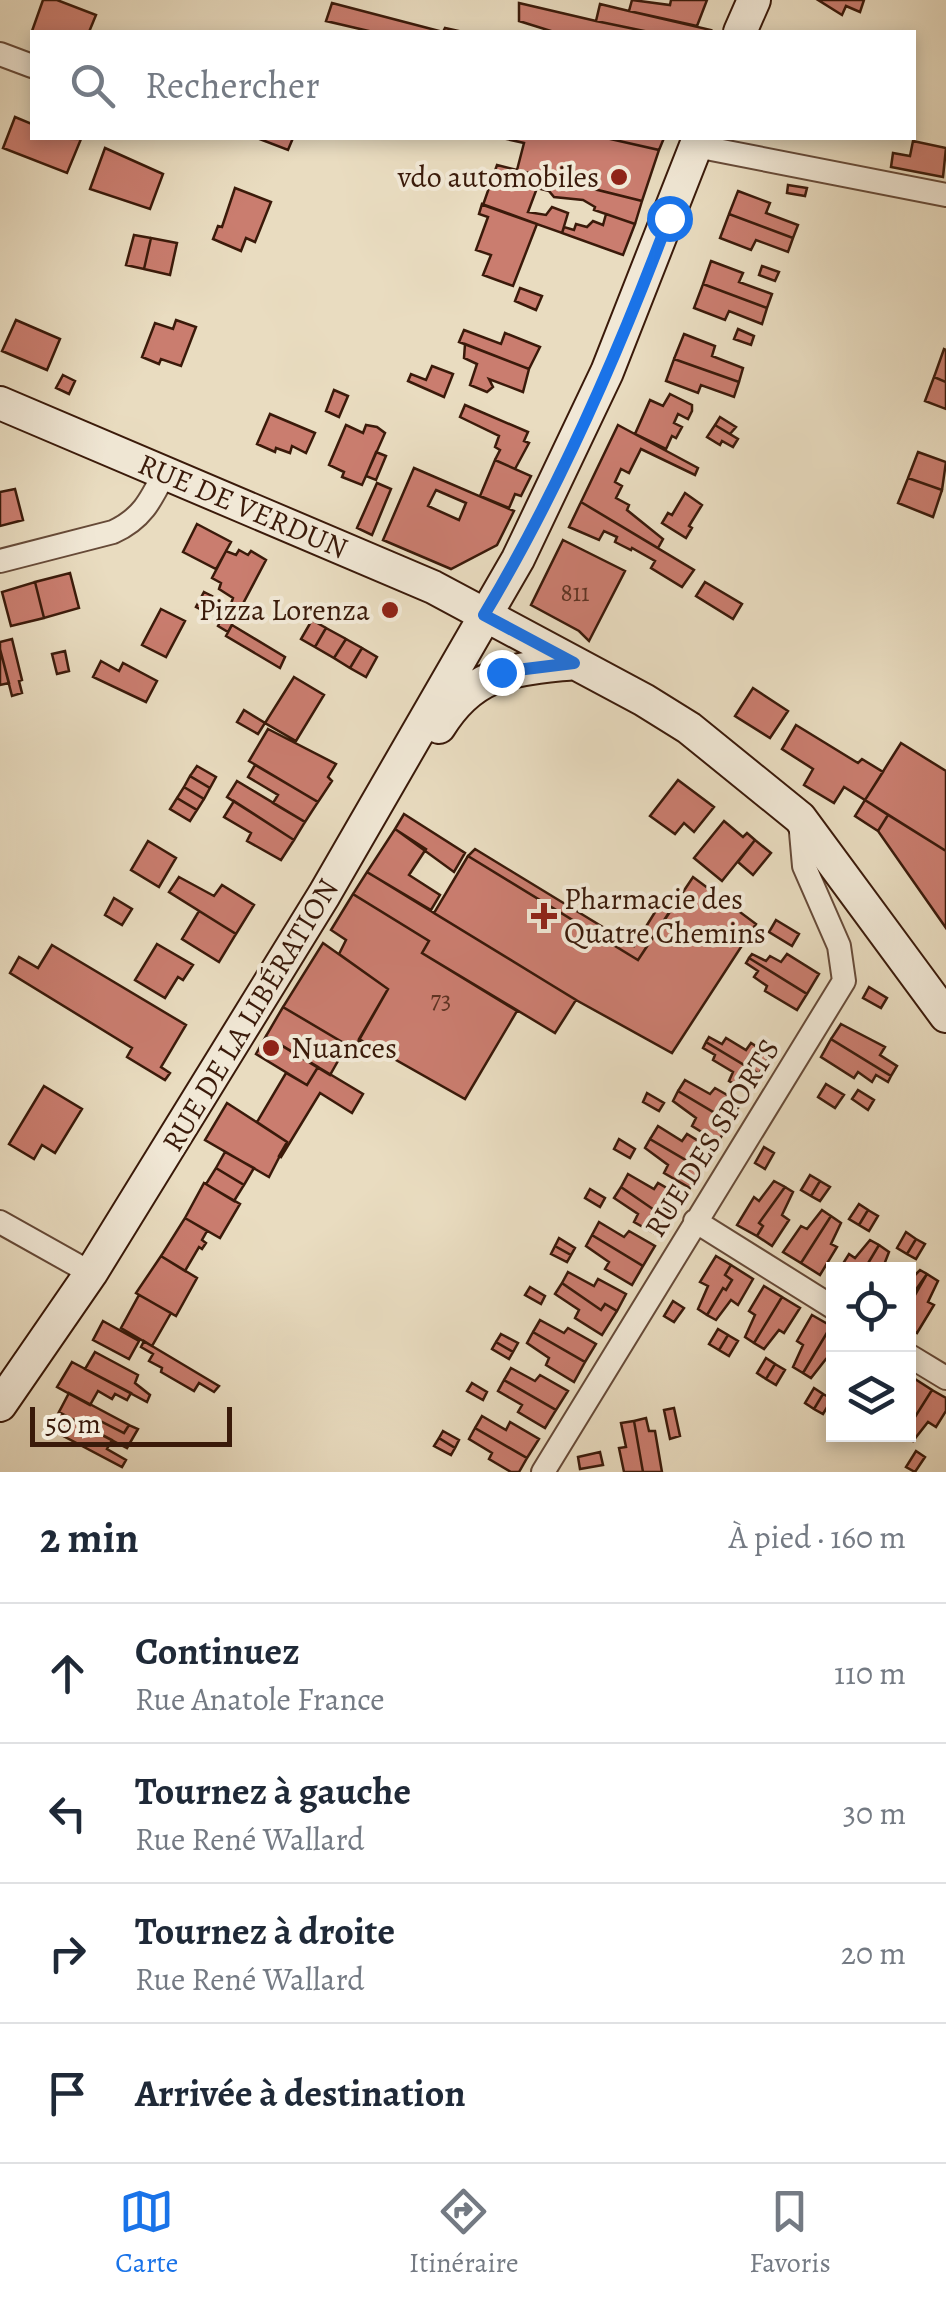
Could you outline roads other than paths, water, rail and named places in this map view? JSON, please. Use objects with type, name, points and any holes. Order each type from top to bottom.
[{"type":"main road","points":[[741,30],[754,0]]},
{"type":"main road","name":"RUE DE LA LIBÉRATION","points":[[0,1405],[91,1273],[324,895],[518,559],[608,372],[697,142]]},
{"type":"main road","name":"RUE DE VERDUN","points":[[0,403],[412,578],[689,728],[800,818],[946,1016]]},
{"type":"main road","points":[[397,769],[436,732],[454,703],[476,684],[501,672],[574,663]]},
{"type":"street","points":[[0,54],[30,65]]},
{"type":"street","points":[[697,142],[716,152],[946,195]]},
{"type":"street","points":[[0,561],[113,532],[130,524],[151,500],[164,472]]},
{"type":"street","name":"RUE DES SPORTS","points":[[543,1472],[844,981],[839,946],[804,866],[800,818]]},
{"type":"street","points":[[696,1221],[826,1303]]},
{"type":"street","points":[[0,1222],[91,1273]]},
{"type":"street","points":[[916,1360],[946,1378]]},
{"type":"place","name":"vdo automobiles","points":[[619,177]]},
{"type":"place","name":"Pizza Lorenza","points":[[390,610]]},
{"type":"place","name":"Pharmacie des Quatre Chemins","points":[[544,916]]},
{"type":"place","name":"Nuances","points":[[271,1048]]}]
